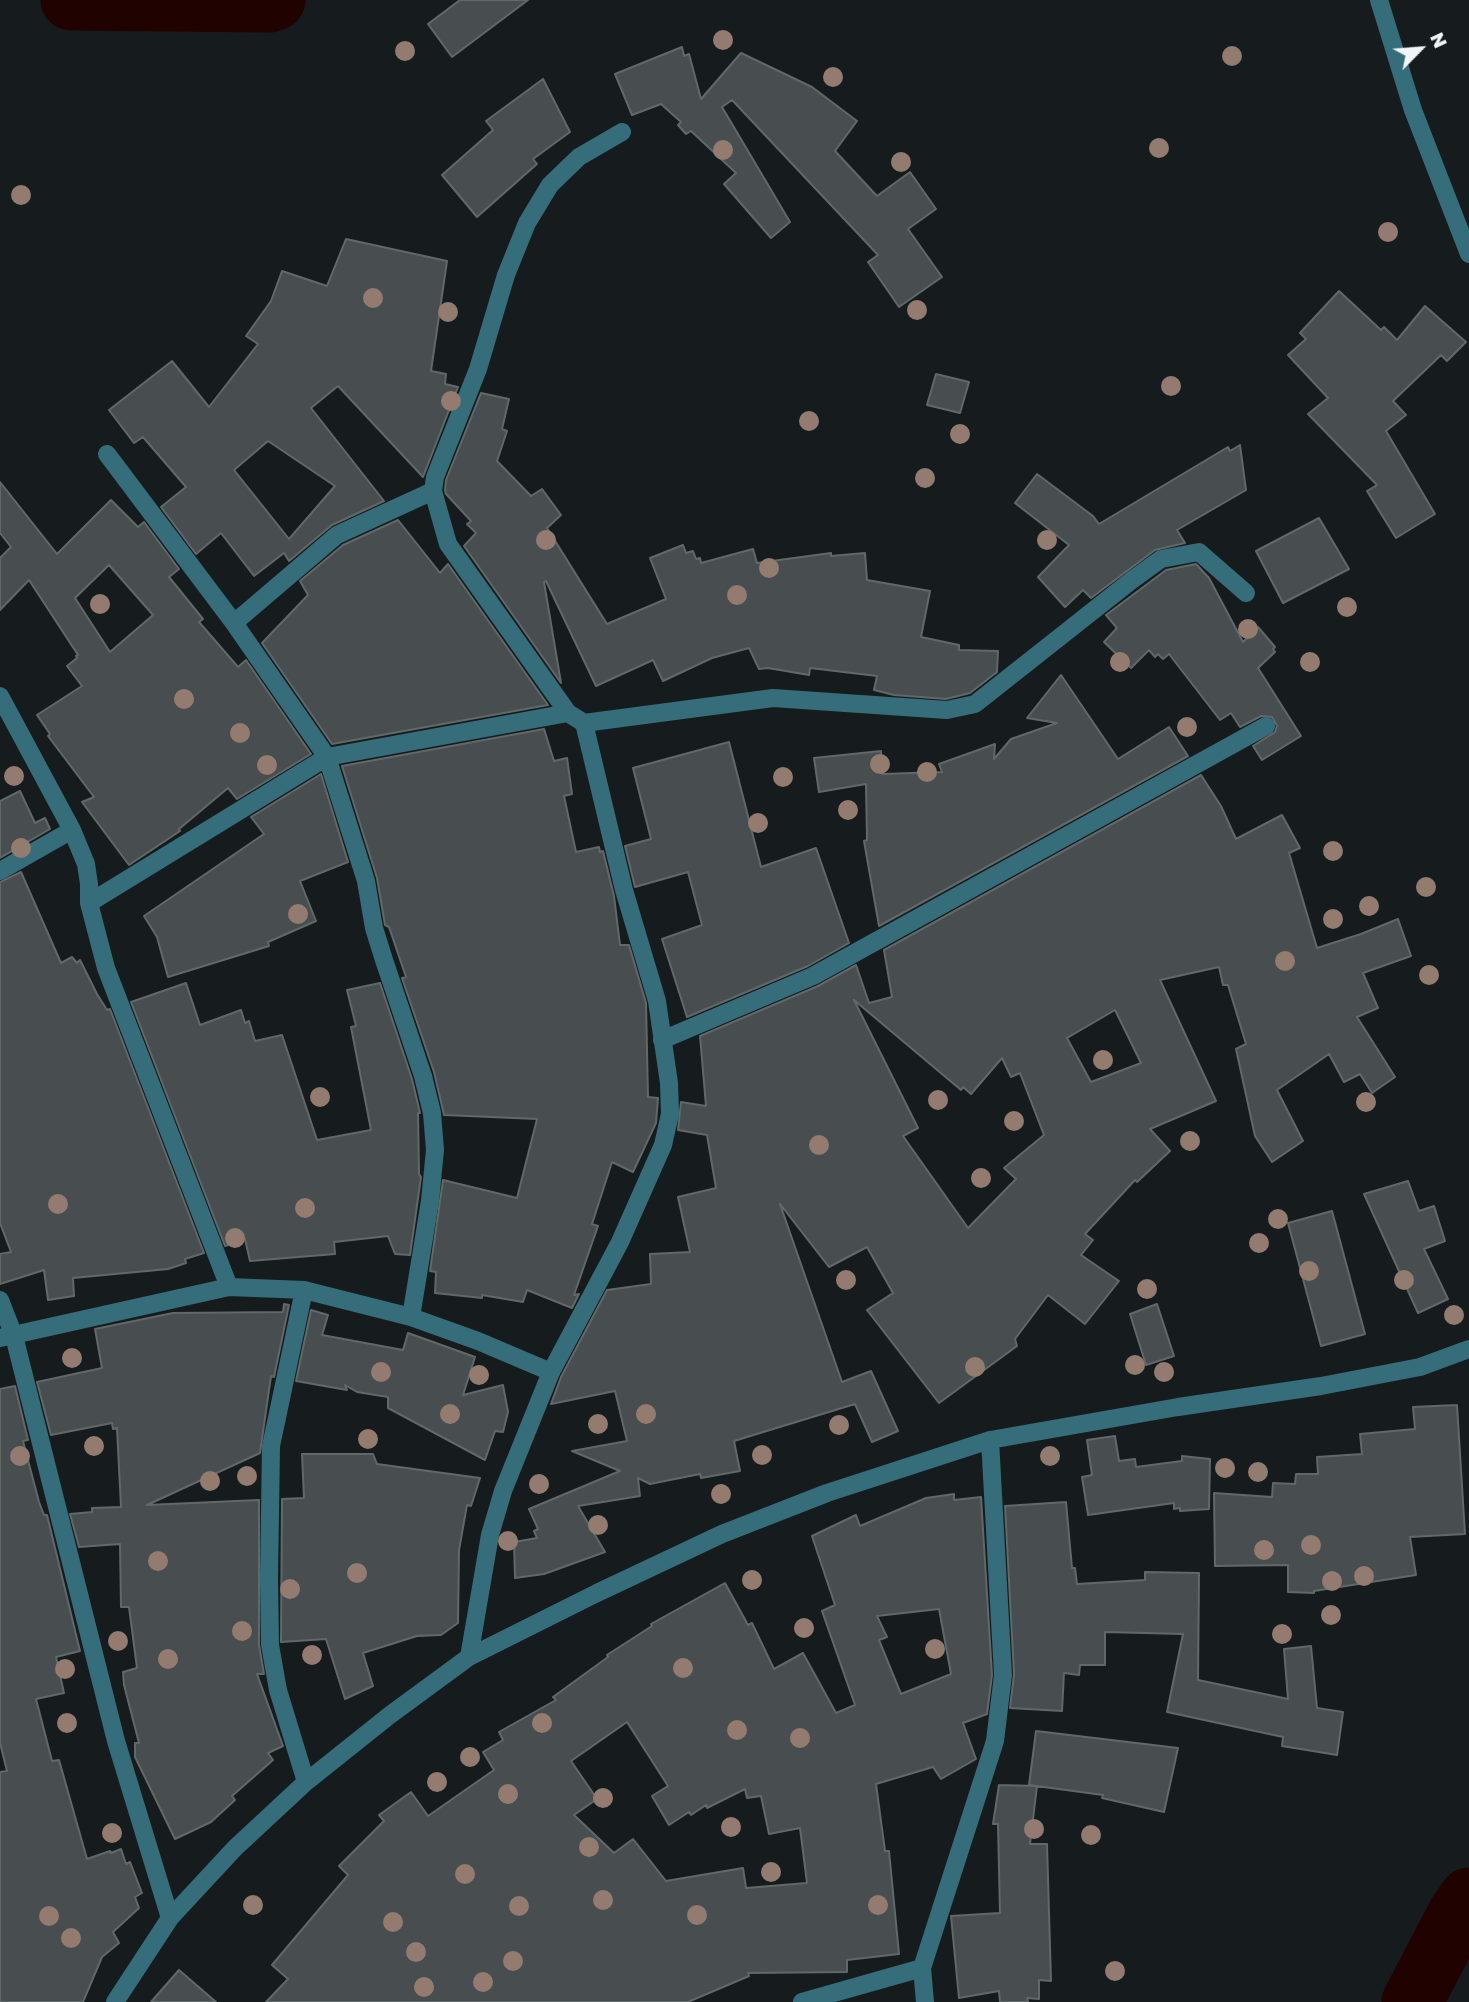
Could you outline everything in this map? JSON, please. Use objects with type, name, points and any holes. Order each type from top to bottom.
[{"type":"street","points":[[1379,0],[1413,110],[1469,254]]},
{"type":"street","points":[[622,132],[579,157],[550,185],[527,223],[506,275],[478,369],[435,477],[433,491],[448,544],[568,713],[584,723],[773,698],[947,710],[975,704],[1161,559],[1199,552],[1246,593]]},
{"type":"street","points":[[107,454],[234,623],[327,757],[366,881],[381,949],[423,1076],[432,1113],[435,1150],[430,1201],[411,1317]]},
{"type":"street","points":[[234,623],[337,535],[433,491]]},
{"type":"street","points":[[0,696],[72,830],[86,864],[89,903],[106,968],[229,1287]]},
{"type":"street","points":[[89,903],[327,757],[568,713]]},
{"type":"street","points":[[469,1657],[490,1535],[503,1491],[551,1372],[620,1242],[663,1145],[670,1114],[669,1083],[657,1001],[624,890],[584,723]]},
{"type":"street","points":[[662,1040],[813,976],[1266,726]]},
{"type":"street","points":[[0,871],[72,830]]},
{"type":"street","points":[[7,1337],[229,1287],[304,1290],[411,1317],[478,1341],[551,1372]]},
{"type":"street","points":[[304,1290],[271,1447],[269,1578],[270,1645],[278,1690],[306,1782]]},
{"type":"street","points":[[0,1300],[7,1337],[116,1741],[170,1918]]},
{"type":"street","points":[[115,2002],[170,1918],[235,1848],[306,1782],[390,1714],[469,1657],[597,1592],[722,1534],[827,1493],[990,1440],[1178,1407],[1321,1386],[1419,1367],[1469,1349]]},
{"type":"street","points":[[925,2002],[922,1968],[995,1741],[1003,1675],[990,1440]]},
{"type":"street","points":[[802,2002],[922,1968]]},
{"type":"building","points":[[460,0],[528,0],[452,57],[428,24]]},
{"type":"building","points":[[682,47],[684,56],[689,54],[701,99],[741,53],[812,87],[857,121],[835,151],[877,196],[910,172],[936,209],[908,229],[942,277],[899,307],[868,262],[878,255],[732,100],[722,107],[790,222],[771,238],[724,184],[736,173],[691,131],[686,134],[678,125],[681,122],[661,104],[632,115],[615,74]]},
{"type":"building","points":[[543,79],[570,132],[533,159],[537,164],[477,217],[442,175],[493,130],[486,121]]},
{"type":"building","points":[[346,239],[447,261],[431,371],[446,374],[445,384],[458,387],[423,477],[338,386],[311,408],[384,501],[332,525],[289,561],[284,553],[254,576],[221,533],[196,554],[161,507],[186,487],[143,437],[134,443],[109,410],[172,361],[209,407],[258,344],[246,336],[271,301],[282,271],[327,286]],"holes":[[[268,441],[335,486],[289,539],[234,470]]]},
{"type":"building","points":[[1339,291],[1381,330],[1384,327],[1397,340],[1425,306],[1466,342],[1447,361],[1441,355],[1393,401],[1406,415],[1386,431],[1435,514],[1396,538],[1367,491],[1377,485],[1308,414],[1328,398],[1288,355],[1306,339],[1300,333]]},
{"type":"building","points":[[936,374],[969,382],[960,413],[927,405]]},
{"type":"building","points":[[481,393],[509,399],[502,429],[507,431],[497,461],[531,496],[542,489],[561,515],[547,528],[607,624],[666,599],[650,558],[683,545],[686,553],[693,551],[701,563],[753,549],[757,563],[831,553],[831,556],[865,553],[867,580],[930,591],[921,637],[959,645],[959,650],[998,651],[997,672],[970,693],[946,699],[894,695],[874,690],[877,676],[810,668],[809,675],[759,669],[749,648],[712,658],[663,681],[653,660],[596,686],[546,581],[544,582],[561,683],[464,546],[476,533],[467,524],[471,521],[446,494],[446,480]]},
{"type":"building","points":[[1240,445],[1246,490],[1177,530],[1185,543],[1155,550],[1091,598],[1083,590],[1065,607],[1038,577],[1069,545],[1015,503],[1037,474],[1093,516],[1099,524],[1228,447],[1230,451]]},
{"type":"building","points":[[0,482],[57,554],[111,500],[138,527],[144,522],[179,569],[169,577],[203,619],[199,622],[238,667],[246,660],[311,754],[237,799],[228,788],[179,829],[180,831],[129,865],[82,802],[94,797],[48,736],[50,734],[37,715],[82,686],[67,666],[78,655],[29,580],[0,610],[0,558],[11,547],[0,533]],"holes":[[[109,565],[153,615],[110,652],[75,598]]]},
{"type":"building","points":[[1319,518],[1349,569],[1283,603],[1256,551]]},
{"type":"building","points":[[398,520],[440,573],[448,564],[548,705],[332,744],[262,643],[308,595],[300,581],[343,545]]},
{"type":"building","points":[[1196,564],[1209,578],[1243,642],[1258,627],[1275,647],[1275,652],[1258,668],[1301,736],[1262,760],[1253,746],[1275,732],[1277,726],[1272,717],[1261,716],[1240,727],[1231,713],[1220,720],[1169,654],[1163,659],[1158,654],[1155,657],[1149,650],[1131,668],[1104,642],[1117,628],[1106,615],[1166,570]]},
{"type":"building","points":[[1061,675],[1118,759],[1169,727],[1188,756],[879,926],[864,841],[867,840],[866,784],[819,792],[814,758],[881,751],[882,774],[942,772],[939,764],[995,744],[994,759],[1011,739],[1057,723],[1027,718]]},
{"type":"building","points":[[544,729],[554,761],[567,758],[572,794],[564,796],[576,852],[599,847],[600,852],[603,851],[614,896],[620,945],[629,945],[646,1003],[648,1097],[658,1098],[656,1123],[633,1172],[612,1162],[592,1224],[598,1226],[574,1295],[579,1294],[572,1308],[527,1290],[523,1302],[482,1295],[482,1298],[435,1293],[436,1272],[430,1271],[443,1180],[517,1198],[537,1119],[444,1115],[434,1072],[402,978],[406,977],[389,927],[385,925],[377,878],[342,766]]},
{"type":"building","points":[[729,742],[761,867],[816,848],[849,943],[808,966],[687,1017],[662,939],[702,925],[688,872],[635,887],[625,846],[651,839],[633,768]]},
{"type":"building","points":[[321,774],[348,862],[300,881],[316,921],[268,942],[269,946],[168,977],[157,937],[144,916],[264,834],[251,817]]},
{"type":"building","points":[[1201,775],[1221,806],[1236,839],[1282,815],[1300,848],[1289,853],[1317,948],[1398,919],[1411,956],[1363,973],[1378,1008],[1357,1017],[1395,1077],[1372,1093],[1360,1074],[1344,1082],[1329,1054],[1277,1090],[1303,1141],[1272,1162],[1255,1136],[1236,1049],[1246,1044],[1228,985],[1223,985],[1219,967],[1160,980],[1216,1101],[1150,1129],[1170,1151],[1137,1182],[1135,1180],[1085,1234],[1093,1240],[1081,1255],[1119,1281],[1085,1324],[1048,1295],[1015,1339],[1017,1346],[939,1403],[867,1310],[893,1293],[867,1247],[829,1267],[780,1204],[842,1382],[871,1371],[898,1431],[872,1442],[855,1404],[734,1441],[740,1471],[701,1478],[700,1474],[650,1484],[638,1478],[640,1496],[578,1506],[605,1552],[544,1574],[515,1578],[514,1542],[537,1538],[534,1531],[538,1529],[529,1509],[620,1471],[572,1451],[627,1441],[615,1391],[551,1404],[561,1377],[607,1290],[651,1284],[650,1254],[690,1252],[678,1197],[716,1188],[707,1135],[678,1130],[681,1102],[706,1106],[700,1036],[818,986],[856,965],[869,1003],[892,997],[884,950]],"holes":[[[854,1000],[961,1090],[963,1087],[971,1094],[1002,1058],[1011,1077],[1020,1073],[1044,1135],[1004,1168],[1016,1179],[968,1228],[903,1136],[918,1128]],[[1115,1010],[1141,1063],[1091,1082],[1067,1038]]]},
{"type":"building","points":[[20,791],[35,823],[45,818],[50,829],[0,858],[0,801]]},
{"type":"building","points":[[21,872],[61,963],[72,957],[77,963],[80,960],[97,994],[107,1010],[110,1009],[204,1253],[185,1259],[186,1263],[168,1269],[73,1278],[74,1296],[48,1300],[44,1270],[0,1284],[0,1254],[11,1252],[0,1223],[0,882]]},
{"type":"building","points":[[186,983],[200,1025],[241,1010],[245,1023],[249,1021],[255,1041],[282,1035],[317,1140],[371,1130],[351,1027],[356,1026],[347,990],[380,983],[412,1079],[420,1113],[421,1177],[410,1255],[395,1254],[388,1236],[334,1242],[335,1254],[250,1261],[245,1239],[225,1246],[131,1002]]},
{"type":"building","points":[[1408,1181],[1419,1211],[1434,1206],[1445,1241],[1424,1249],[1448,1299],[1418,1313],[1364,1194]]},
{"type":"building","points":[[1332,1211],[1365,1334],[1321,1346],[1288,1223]]},
{"type":"building","points":[[284,1304],[289,1305],[274,1377],[271,1376],[260,1453],[147,1505],[259,1500],[259,1645],[264,1674],[257,1674],[283,1746],[268,1753],[273,1760],[232,1796],[235,1800],[211,1822],[175,1839],[135,1757],[135,1743],[139,1743],[123,1672],[137,1668],[129,1607],[121,1607],[120,1544],[79,1547],[70,1514],[92,1512],[92,1508],[121,1507],[117,1428],[113,1429],[112,1423],[51,1435],[37,1382],[102,1368],[95,1329],[173,1313],[283,1312]]},
{"type":"building","points":[[1157,1304],[1174,1356],[1146,1365],[1130,1314]]},
{"type":"building","points":[[311,1310],[328,1315],[322,1335],[403,1350],[408,1333],[475,1357],[463,1395],[503,1385],[508,1412],[503,1432],[495,1431],[485,1460],[388,1408],[388,1397],[357,1392],[345,1385],[347,1390],[296,1381]]},
{"type":"building","points":[[15,1386],[28,1440],[23,1441],[39,1502],[44,1515],[47,1515],[80,1651],[56,1657],[64,1693],[36,1699],[52,1761],[59,1760],[87,1859],[121,1849],[126,1864],[130,1862],[142,1893],[135,1897],[139,1908],[113,1932],[119,1943],[102,1957],[83,2002],[0,2002],[0,1772],[7,1771],[0,1743],[0,1389]]},
{"type":"building","points":[[1457,1405],[1465,1534],[1410,1537],[1416,1575],[1314,1593],[1288,1592],[1288,1565],[1215,1566],[1214,1493],[1272,1497],[1273,1483],[1295,1484],[1296,1474],[1318,1474],[1317,1457],[1362,1454],[1360,1434],[1415,1429],[1413,1407]]},
{"type":"building","points":[[1115,1436],[1119,1461],[1135,1459],[1136,1467],[1182,1461],[1182,1456],[1210,1459],[1209,1509],[1180,1511],[1180,1508],[1174,1509],[1174,1503],[1088,1515],[1082,1477],[1092,1475],[1087,1440]]},
{"type":"building","points":[[302,1454],[373,1454],[377,1464],[480,1478],[471,1506],[467,1505],[459,1550],[458,1623],[441,1635],[417,1636],[363,1653],[373,1686],[345,1699],[326,1639],[281,1642],[282,1499],[304,1498]]},
{"type":"building","points":[[954,1494],[954,1500],[981,1497],[992,1675],[987,1714],[963,1723],[976,1759],[941,1779],[933,1767],[876,1784],[885,1851],[889,1851],[899,1954],[847,1960],[847,1972],[748,1973],[749,1976],[688,2002],[266,2002],[288,1979],[272,1965],[348,1875],[339,1866],[384,1821],[379,1815],[411,1792],[428,1816],[494,1770],[483,1752],[503,1740],[499,1732],[556,1700],[553,1697],[608,1657],[607,1655],[652,1626],[651,1624],[725,1583],[748,1625],[752,1623],[774,1669],[803,1653],[836,1713],[855,1705],[822,1611],[835,1605],[812,1536],[856,1515],[860,1526],[926,1498]],"holes":[[[939,1609],[951,1674],[901,1694],[879,1640],[887,1637],[877,1616]],[[627,1722],[668,1786],[652,1796],[669,1825],[689,1812],[691,1815],[706,1805],[707,1808],[745,1789],[747,1798],[761,1796],[769,1834],[800,1828],[807,1883],[746,1888],[743,1868],[666,1881],[633,1839],[614,1853],[574,1815],[597,1799],[571,1761]]]},
{"type":"building","points":[[1066,1502],[1072,1568],[1075,1568],[1077,1584],[1145,1580],[1145,1572],[1199,1573],[1198,1680],[1288,1699],[1284,1649],[1311,1646],[1317,1708],[1343,1712],[1337,1755],[1282,1746],[1283,1737],[1167,1712],[1183,1634],[1105,1632],[1105,1665],[1080,1665],[1079,1675],[1064,1673],[1062,1711],[1010,1708],[1014,1674],[1005,1506]]},
{"type":"building","points":[[1036,1731],[1178,1748],[1164,1812],[1102,1798],[1103,1795],[1029,1785]]},
{"type":"building","points":[[999,1785],[1037,1786],[1030,1844],[1047,1844],[1051,1981],[1039,1980],[1039,1999],[1027,1998],[1028,2002],[1000,2002],[999,1991],[959,1998],[951,1916],[1000,1913],[998,1824],[993,1824]]},
{"type":"building","points":[[179,1970],[216,2002],[151,2002]]},
{"type":"waterway","points":[[71,0],[275,0]]},
{"type":"waterway","points":[[1412,2002],[1469,1898]]}]
